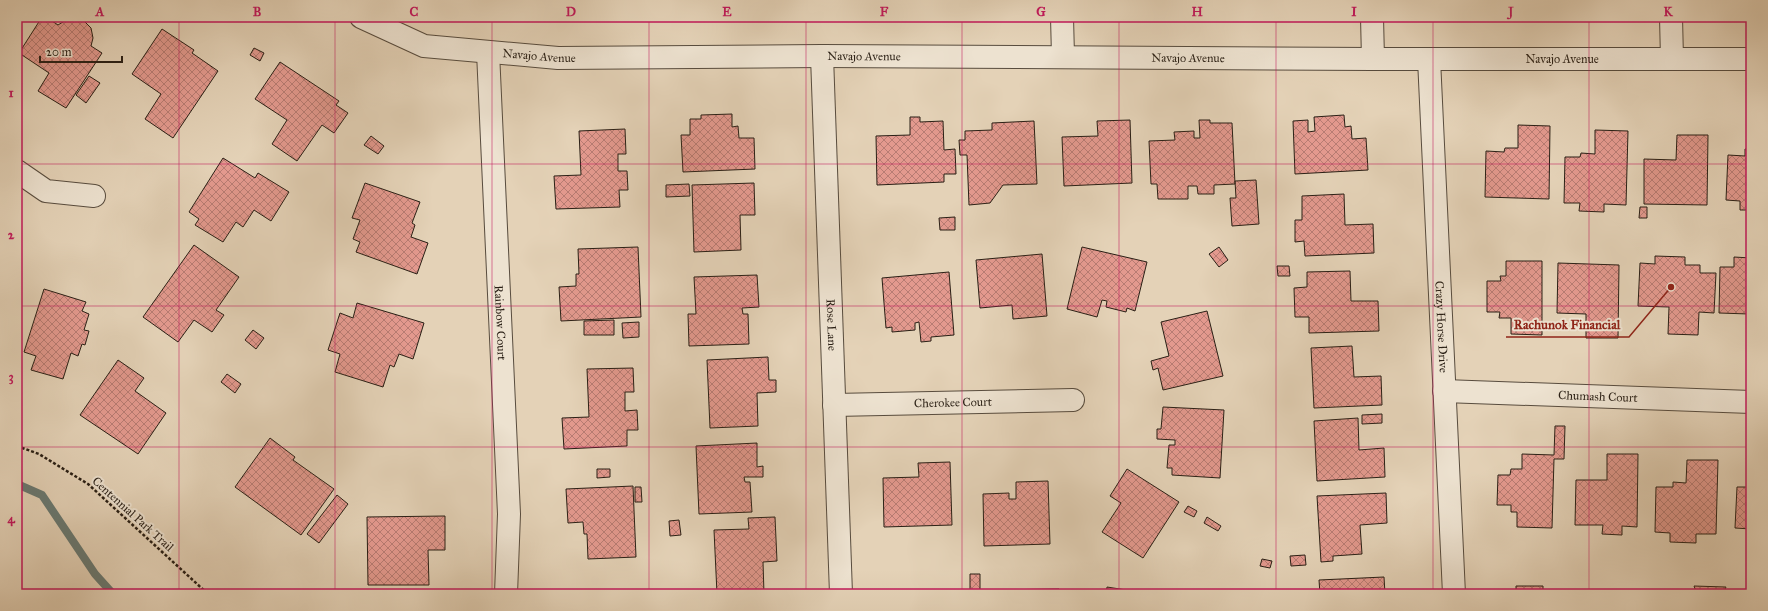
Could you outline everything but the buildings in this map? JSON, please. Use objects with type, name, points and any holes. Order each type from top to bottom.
[{"type":"street","name":"Navajo Avenue","points":[[361,17],[424,46],[558,58],[1063,56],[1373,59],[1751,59]]},
{"type":"street","points":[[1062,17],[1063,56]]},
{"type":"street","points":[[1372,17],[1373,59]]},
{"type":"street","points":[[1671,17],[1672,59]]},
{"type":"street","name":"Rainbow Court","points":[[488,52],[509,514],[506,594]]},
{"type":"street","name":"Rose Lane","points":[[822,56],[841,594]]},
{"type":"street","name":"Crazy Horse Drive","points":[[1429,59],[1454,594]]},
{"type":"street","points":[[17,171],[46,191],[94,196]]},
{"type":"street","name":"Chumash Court","points":[[1444,392],[1751,402]]},
{"type":"street","name":"Cherokee Court","points":[[834,405],[1073,400]]},
{"type":"path","name":"Centennial Park Trail","points":[[17,446],[39,454],[88,484],[208,594]]},
{"type":"waterway","points":[[17,484],[42,495],[95,574],[113,594]]},
{"type":"place","name":"Rachunok Financial","points":[[1671,287]]}]
